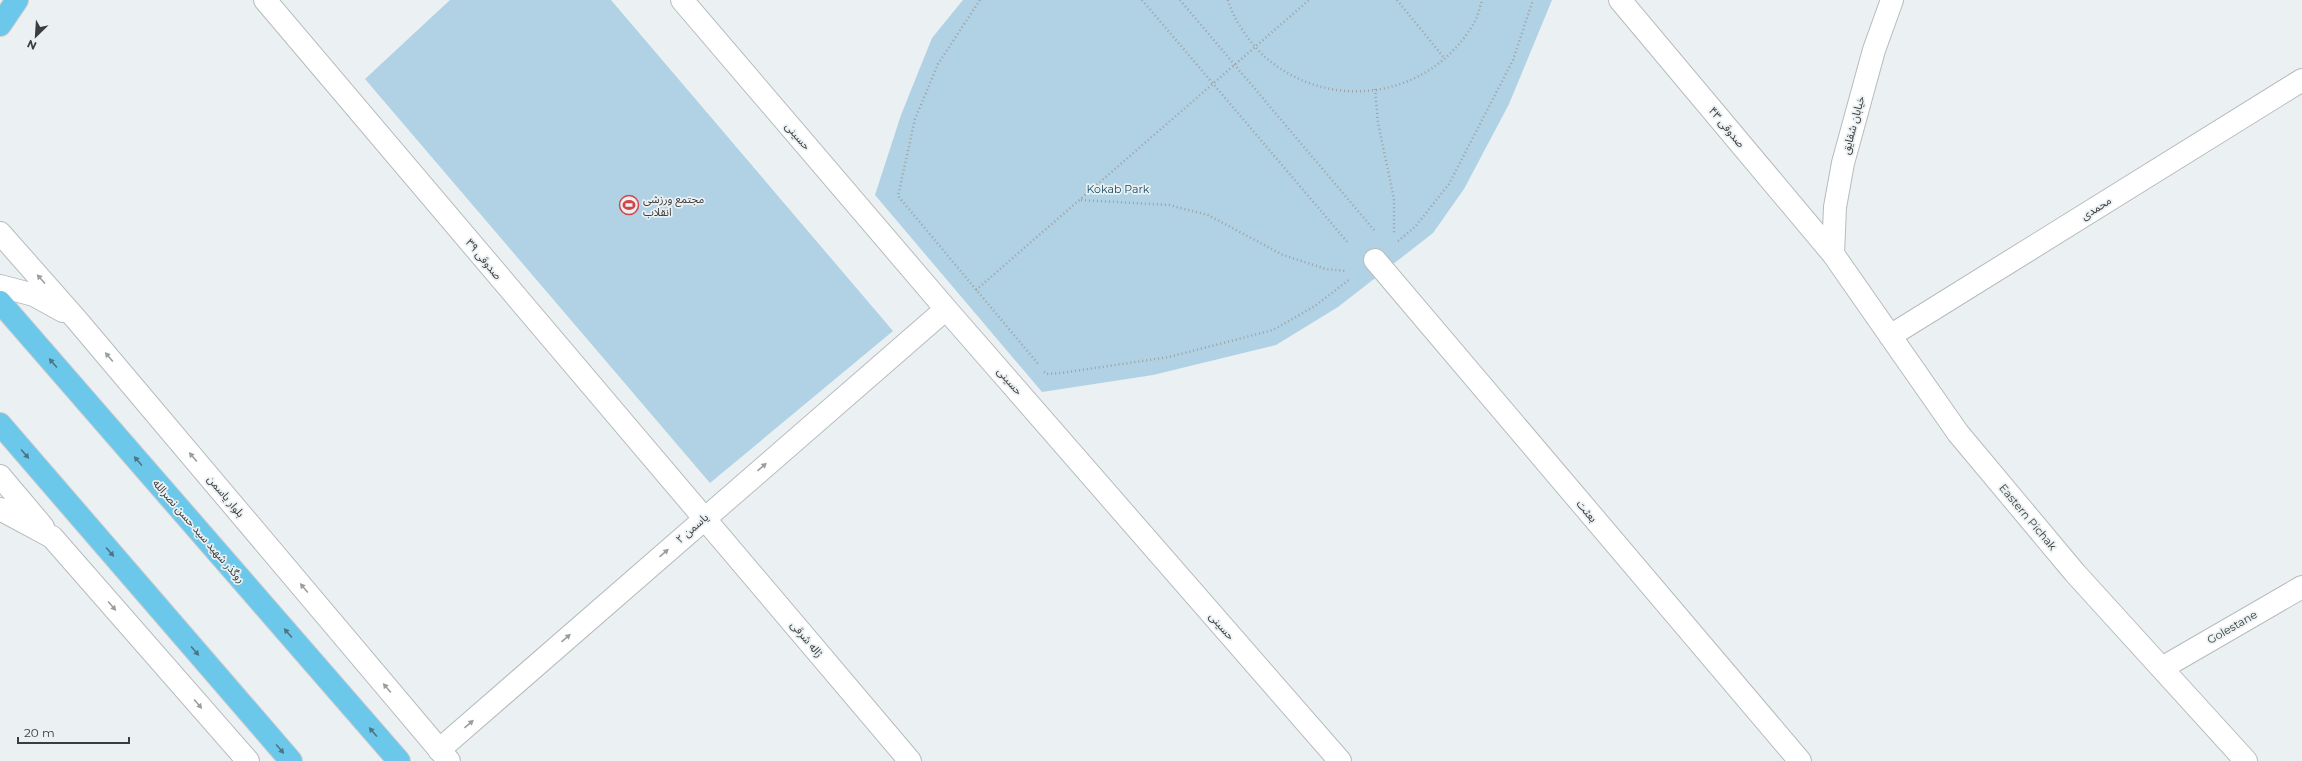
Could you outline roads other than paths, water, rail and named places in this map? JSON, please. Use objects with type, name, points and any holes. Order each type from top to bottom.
[{"type":"main road","points":[[0,25],[17,0]]},
{"type":"main road","name":"روگذر شهید سید حسن نصرالله","points":[[0,302],[399,761]]},
{"type":"main road","points":[[0,424],[291,761]]},
{"type":"street","name":"صدوقی ۳۹","points":[[265,0],[704,518]]},
{"type":"street","name":"حسینی","points":[[682,0],[946,309],[1340,761]]},
{"type":"street","name":"صدوقی ۴۳","points":[[1620,0],[1833,254]]},
{"type":"street","name":"خیابان شقایق","points":[[1833,254],[1835,207],[1843,163],[1874,50],[1892,0]]},
{"type":"street","name":"محمدی","points":[[1890,336],[2302,80]]},
{"type":"street","name":"بلوار یاسمن","points":[[0,233],[76,319],[444,755]]},
{"type":"street","name":"Eastern Pichak","points":[[1833,254],[1958,433],[2075,573],[2246,761]]},
{"type":"street","name":"بعثت","points":[[1376,257],[1800,761]]},
{"type":"street","points":[[0,286],[34,296],[76,319]]},
{"type":"street","name":"یاسمن ۲","points":[[444,755],[704,518],[946,309]]},
{"type":"street","points":[[0,476],[248,761]]},
{"type":"street","points":[[0,509],[52,537]]},
{"type":"street","name":"ژاله شرقی","points":[[704,518],[910,761]]},
{"type":"street","name":"Golestane","points":[[2162,668],[2302,587]]},
{"type":"place","name":"مجتمع ورزشی انقلاب","points":[[629,205]]},
{"type":"park label","name":"Kokab Park","points":[[1118,189]]}]
